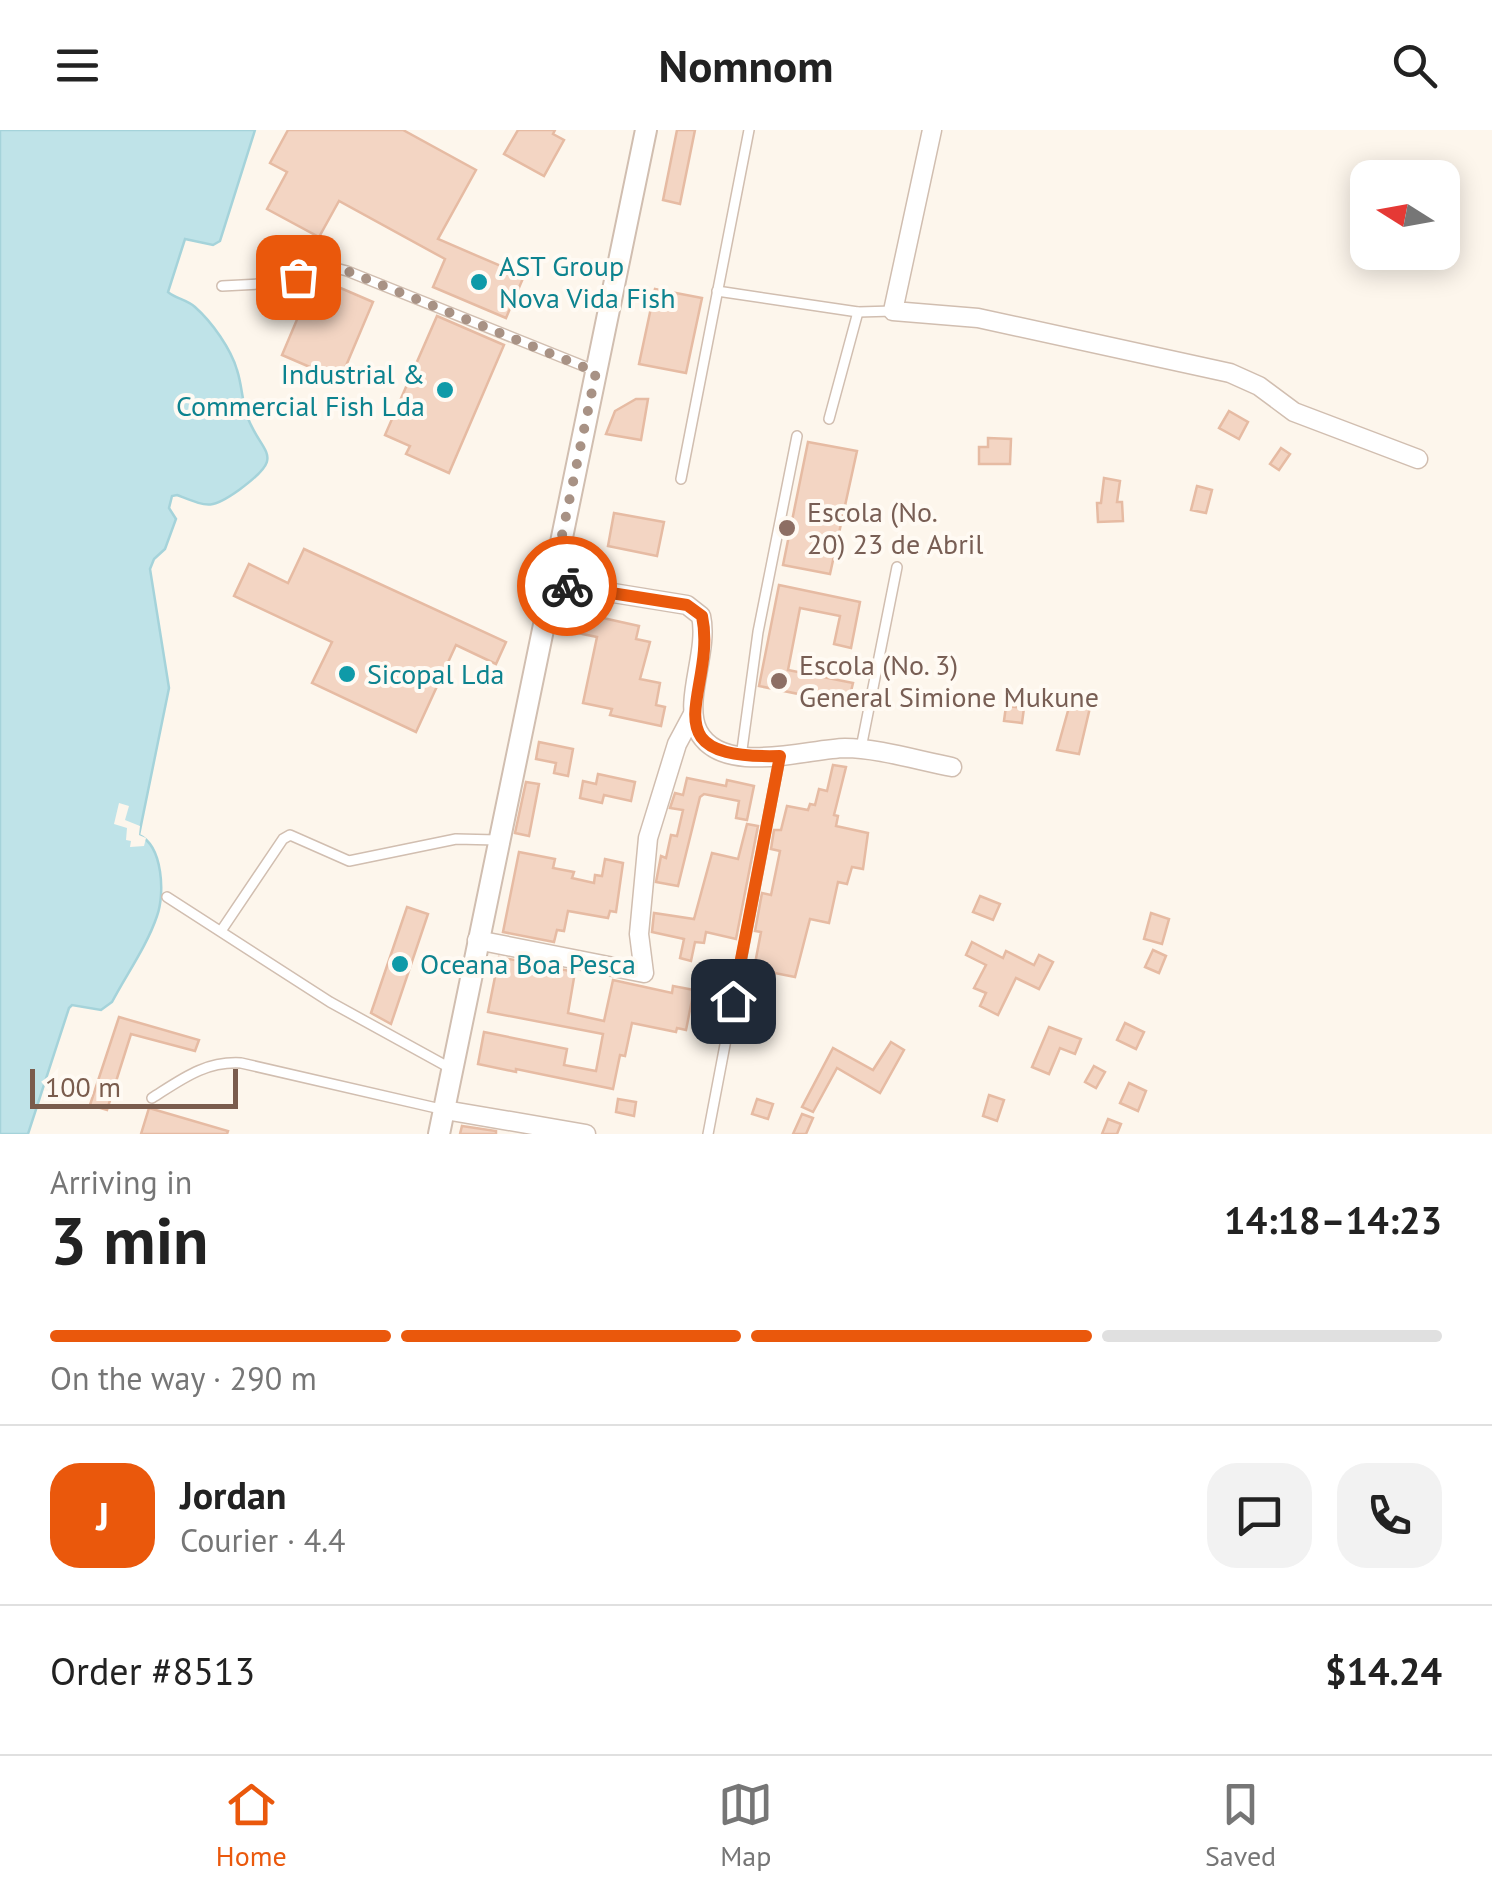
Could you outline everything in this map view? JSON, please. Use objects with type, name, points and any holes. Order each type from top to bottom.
[{"type":"street","points":[[439,1134],[646,130]]},
{"type":"street","points":[[932,130],[893,311],[978,318],[1230,373],[1258,386],[1294,412],[1418,458]]},
{"type":"street","points":[[552,583],[687,605],[702,616],[705,632],[694,714],[699,734],[716,748],[741,757],[847,748],[952,767]]},
{"type":"street","points":[[477,940],[644,973],[639,934],[648,838],[677,744],[694,714]]},
{"type":"street","points":[[444,1110],[586,1134]]},
{"type":"lane","points":[[681,479],[749,130]]},
{"type":"lane","points":[[222,286],[279,283],[324,265],[596,372]]},
{"type":"lane","points":[[717,291],[858,312],[893,311]]},
{"type":"lane","points":[[828,419],[858,312]]},
{"type":"lane","points":[[741,757],[758,632],[797,436]]},
{"type":"lane","points":[[860,750],[897,567]]},
{"type":"lane","points":[[708,1134],[780,756]]},
{"type":"lane","points":[[221,932],[283,838],[290,835],[349,861],[456,839],[498,840]]},
{"type":"lane","points":[[167,897],[330,1002],[452,1069]]},
{"type":"lane","points":[[152,1098],[200,1068],[222,1062],[241,1063],[444,1110]]},
{"type":"water","points":[[0,130],[255,130],[220,241],[213,245],[185,239],[168,292],[195,307],[226,345],[237,370],[247,416],[267,454],[263,469],[222,501],[203,504],[172,496],[169,508],[176,519],[165,549],[150,569],[169,688],[139,835],[153,849],[157,860],[160,907],[148,938],[112,1002],[101,1010],[72,1005],[69,1008],[28,1134],[0,1134]]},
{"type":"pier","points":[[119,803],[129,806],[125,820],[140,826],[139,835],[146,838],[144,846],[130,847],[127,828],[114,824]]},
{"type":"building","points":[[288,130],[403,130],[476,170],[438,239],[524,276],[506,318],[433,287],[445,259],[339,201],[319,237],[267,209],[287,172],[270,163]]},
{"type":"building","points":[[518,130],[555,130],[553,134],[564,140],[544,176],[504,154]]},
{"type":"building","points":[[677,130],[695,130],[680,204],[663,200]]},
{"type":"building","points":[[315,277],[373,302],[340,380],[282,355]]},
{"type":"building","points":[[655,289],[702,298],[686,373],[639,364]]},
{"type":"building","name":"Industrial & Commercial Fish Lda","points":[[437,316],[504,345],[449,473],[406,454],[410,446],[385,435]]},
{"type":"building","points":[[636,399],[648,399],[641,440],[606,434],[615,411]]},
{"type":"building","points":[[1229,411],[1248,422],[1239,439],[1219,428]]},
{"type":"building","points":[[988,438],[1011,439],[1010,464],[979,464],[979,447],[988,447]]},
{"type":"building","points":[[808,442],[857,451],[830,574],[783,565]]},
{"type":"building","points":[[1281,448],[1290,454],[1279,470],[1270,464]]},
{"type":"building","points":[[1104,478],[1120,481],[1117,502],[1122,502],[1123,521],[1098,522],[1097,503],[1101,503]]},
{"type":"building","points":[[1197,486],[1212,490],[1206,513],[1191,510]]},
{"type":"building","points":[[614,513],[664,522],[657,556],[608,546]]},
{"type":"building","points":[[304,549],[506,642],[496,664],[456,645],[416,732],[312,683],[332,642],[234,596],[249,564],[288,583]]},
{"type":"building","points":[[779,585],[860,602],[851,648],[834,644],[840,616],[800,608],[788,670],[853,683],[848,704],[759,686]]},
{"type":"building","points":[[567,610],[639,626],[636,639],[650,642],[640,679],[660,683],[656,705],[665,707],[661,726],[610,715],[612,709],[583,703],[597,637],[563,630]]},
{"type":"building","points":[[1073,693],[1092,699],[1079,754],[1057,750]]},
{"type":"building","points":[[1006,706],[1024,708],[1022,723],[1004,721]]},
{"type":"building","points":[[539,742],[573,749],[568,776],[554,773],[556,763],[536,759]]},
{"type":"building","points":[[833,765],[846,767],[834,815],[838,816],[836,826],[868,833],[863,869],[852,867],[847,884],[838,882],[829,923],[810,919],[795,977],[754,969],[761,932],[755,931],[762,893],[771,895],[780,851],[771,849],[774,830],[781,830],[787,806],[808,810],[810,804],[815,805],[819,789],[827,791]]},
{"type":"building","points":[[598,774],[635,782],[631,801],[604,795],[602,803],[580,798],[583,781],[596,784]]},
{"type":"building","points":[[687,778],[726,786],[727,780],[754,786],[747,820],[736,818],[739,801],[704,794],[700,797],[678,886],[656,882],[661,856],[666,858],[671,835],[677,836],[683,810],[670,808],[675,793],[683,795]]},
{"type":"building","points":[[526,782],[539,784],[529,836],[515,833]]},
{"type":"building","points":[[747,824],[758,826],[736,939],[706,932],[704,943],[695,942],[691,961],[680,958],[684,939],[652,932],[654,913],[694,919],[712,853],[738,859]]},
{"type":"building","points":[[519,852],[555,859],[553,868],[574,872],[572,878],[594,883],[595,875],[602,876],[605,859],[623,863],[616,912],[610,911],[608,918],[568,911],[564,931],[557,930],[554,942],[503,932]]},
{"type":"building","points":[[980,896],[1000,904],[993,920],[973,912]]},
{"type":"building","name":"Oceana Boa Pesca","points":[[407,907],[428,914],[391,1024],[371,1013]]},
{"type":"building","points":[[1151,913],[1169,919],[1162,944],[1144,939]]},
{"type":"building","points":[[972,942],[1003,958],[1006,951],[1034,965],[1039,955],[1053,962],[1039,989],[1016,978],[998,1015],[980,1006],[986,993],[974,988],[986,965],[966,955]]},
{"type":"building","points":[[1153,950],[1166,956],[1159,973],[1145,967]]},
{"type":"building","points":[[499,957],[575,972],[568,1013],[604,1021],[613,980],[672,993],[673,986],[694,990],[686,1030],[677,1028],[676,1032],[632,1023],[613,1089],[478,1064],[484,1032],[567,1049],[564,1065],[596,1071],[603,1034],[488,1012]]},
{"type":"building","points":[[716,967],[730,970],[726,990],[712,987]]},
{"type":"building","points":[[740,1008],[759,1012],[756,1031],[737,1027]]},
{"type":"building","points":[[119,1017],[199,1040],[195,1051],[131,1034],[107,1110],[90,1105]]},
{"type":"building","points":[[1125,1023],[1144,1032],[1136,1049],[1117,1040]]},
{"type":"building","points":[[1049,1027],[1081,1039],[1075,1054],[1060,1048],[1049,1074],[1032,1067]]},
{"type":"building","points":[[891,1042],[904,1050],[880,1093],[837,1068],[813,1112],[802,1107],[833,1048],[873,1070]]},
{"type":"building","points":[[1094,1066],[1105,1072],[1096,1088],[1085,1082]]},
{"type":"building","points":[[1129,1083],[1146,1091],[1138,1111],[1120,1103]]},
{"type":"building","points":[[989,1095],[1004,1100],[997,1121],[983,1116]]},
{"type":"building","points":[[618,1099],[636,1102],[634,1116],[616,1112]]},
{"type":"building","points":[[757,1099],[773,1104],[768,1119],[752,1114]]},
{"type":"building","points":[[149,1108],[228,1131],[141,1134]]},
{"type":"building","points":[[802,1114],[813,1118],[806,1134],[793,1134]]},
{"type":"building","points":[[1108,1119],[1121,1124],[1117,1134],[1102,1134]]},
{"type":"building","points":[[462,1126],[496,1131],[496,1134],[460,1134]]},
{"type":"way so far","points":[[298,277],[324,265],[347,271],[596,372],[552,583],[567,586]]},
{"type":"place","name":"AST Group Nova Vida Fish","points":[[479,282]]},
{"type":"place","name":"Industrial & Commercial Fish Lda","points":[[445,390]]},
{"type":"place","name":"Escola (No. 20) 23 de Abril","points":[[787,528]]},
{"type":"place","name":"Sicopal Lda","points":[[347,674]]},
{"type":"place","name":"Escola (No. 3) General Simione Mukune","points":[[779,681]]},
{"type":"place","name":"Oceana Boa Pesca","points":[[400,964]]},
{"type":"route","points":[[567,586],[687,605],[702,616],[705,632],[694,714],[699,734],[716,748],[741,757],[780,756],[733,1001]]}]
